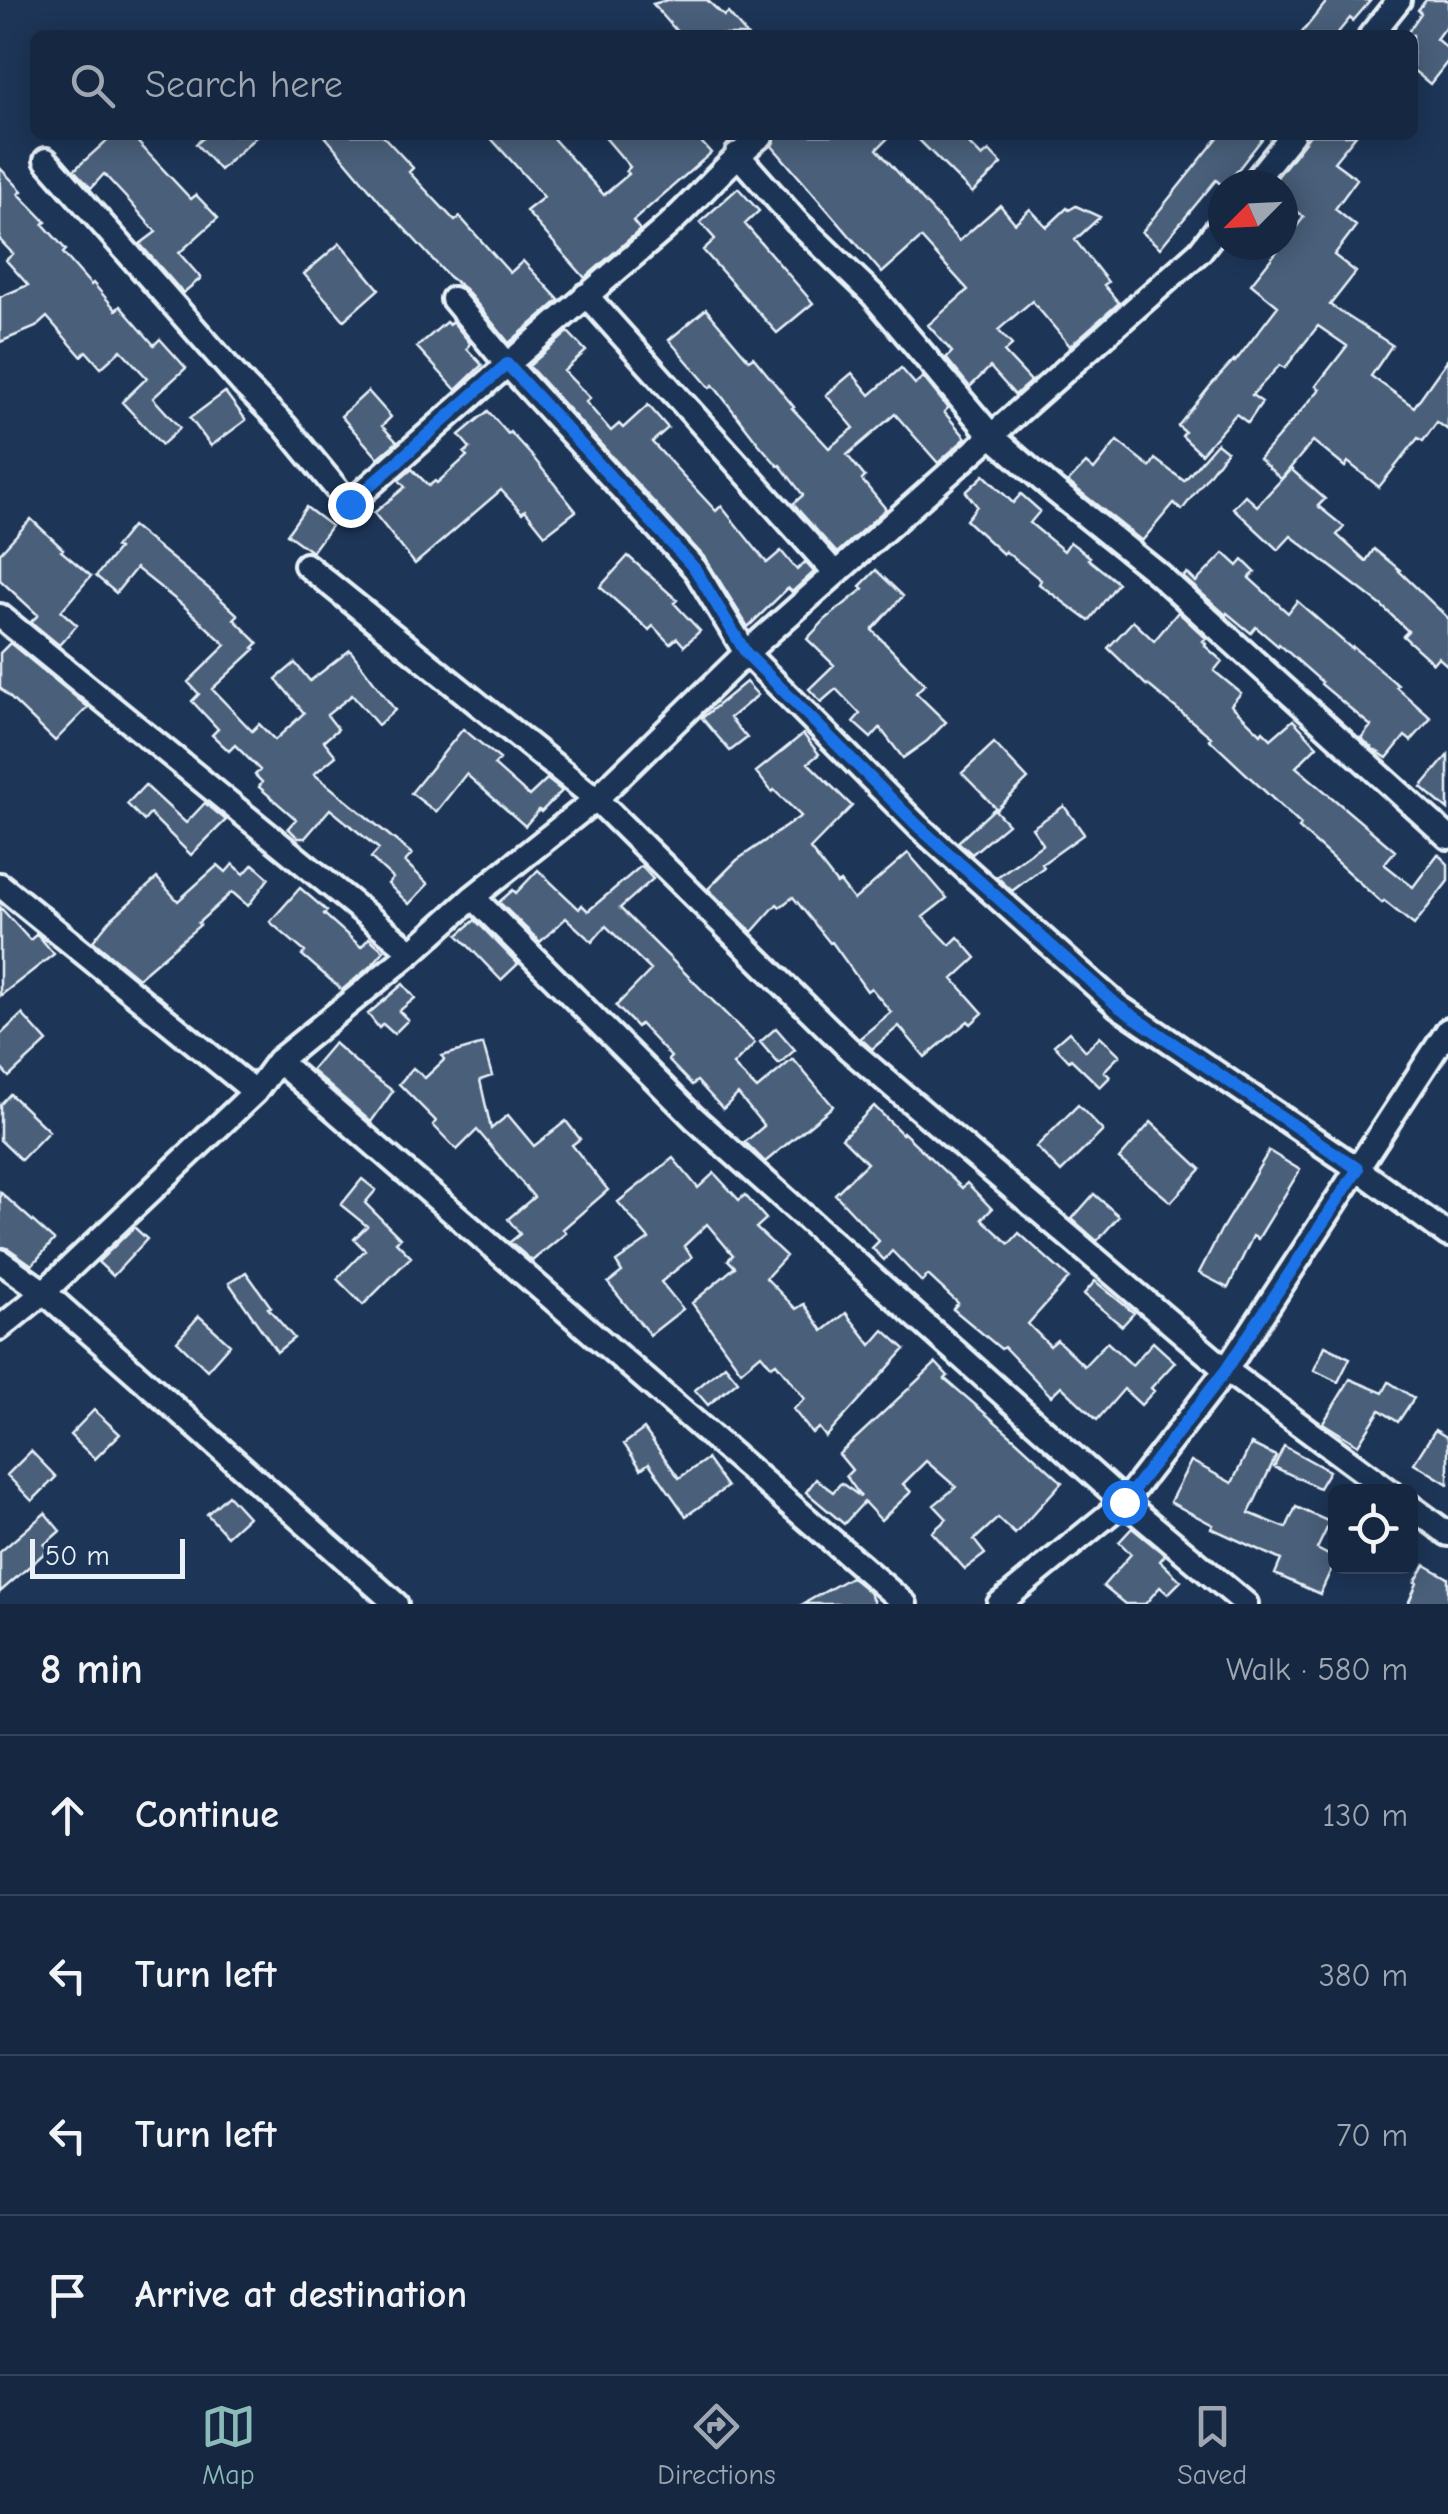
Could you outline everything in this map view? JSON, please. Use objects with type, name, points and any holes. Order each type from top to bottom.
[{"type":"street","points":[[1375,30],[1399,0]]},
{"type":"street","points":[[46,160],[350,504],[667,226],[755,140]]},
{"type":"street","points":[[1264,170],[1288,140]]},
{"type":"street","points":[[737,154],[798,222],[874,295],[991,435],[1157,573],[1448,836]]},
{"type":"street","points":[[0,1328],[44,1292],[255,1092],[278,1061],[596,799],[746,653],[1208,241]]},
{"type":"street","points":[[586,296],[835,573]]},
{"type":"street","points":[[453,298],[507,364],[695,569],[746,653],[919,827],[1118,1006],[1358,1169],[1448,1236]]},
{"type":"street","points":[[306,565],[596,799],[850,1049],[1226,1370],[1380,1484]]},
{"type":"street","points":[[0,616],[412,952]]},
{"type":"street","points":[[0,886],[255,1092]]},
{"type":"street","points":[[473,897],[694,1118],[1124,1502],[1246,1604]]},
{"type":"street","points":[[999,1604],[1124,1502],[1226,1370],[1448,1030]]},
{"type":"street","points":[[278,1061],[906,1604]]},
{"type":"street","points":[[0,1261],[44,1292],[396,1604]]},
{"type":"street","points":[[1418,1512],[1448,1534]]},
{"type":"building","points":[[707,0],[724,16],[728,13],[743,30],[676,30],[653,4]]},
{"type":"building","points":[[1328,0],[1371,0],[1340,30],[1304,30]]},
{"type":"building","points":[[1426,0],[1448,0],[1448,23],[1436,39],[1448,49],[1448,61],[1430,84],[1418,74],[1418,30],[1409,30],[1421,13],[1418,10]]},
{"type":"building","points":[[107,140],[136,140],[191,199],[196,195],[218,218],[179,253],[201,278],[183,293],[140,244],[156,232],[130,202],[104,174],[91,188],[74,170]]},
{"type":"building","points":[[201,140],[253,140],[220,170],[196,144]]},
{"type":"building","points":[[328,140],[387,140],[413,168],[409,172],[455,221],[460,217],[510,273],[523,261],[559,300],[509,343],[465,289],[448,276]]},
{"type":"building","points":[[493,140],[554,140],[604,195],[629,174],[626,171],[630,167],[607,140],[699,140],[711,153],[633,221],[640,230],[585,278],[526,211],[544,197]]},
{"type":"building","points":[[775,140],[886,140],[877,149],[959,241],[1000,205],[1015,223],[1030,209],[1047,227],[1067,208],[1076,206],[1100,217],[1075,240],[1108,282],[1104,285],[1119,303],[1070,346],[1032,301],[998,330],[1012,345],[1004,352],[1031,381],[1015,395],[990,367],[970,387],[946,358],[952,352],[928,325],[968,290],[921,238],[882,273],[772,146]]},
{"type":"building","points":[[919,140],[965,140],[982,157],[989,151],[1002,164],[972,193]]},
{"type":"building","points":[[1216,140],[1261,140],[1238,170],[1208,170],[1208,190],[1160,248],[1142,232]]},
{"type":"building","points":[[1306,140],[1352,140],[1334,162],[1357,179],[1335,209],[1356,226],[1334,255],[1356,272],[1330,305],[1392,345],[1371,376],[1414,407],[1448,359],[1448,430],[1437,422],[1423,441],[1418,438],[1379,487],[1348,462],[1345,467],[1313,441],[1281,479],[1259,459],[1320,389],[1316,386],[1347,346],[1318,326],[1285,368],[1280,365],[1252,395],[1262,402],[1248,423],[1236,414],[1201,454],[1182,436],[1185,432],[1178,426],[1278,306],[1251,284],[1270,260],[1298,260],[1298,225],[1304,217],[1298,212],[1298,170],[1283,170]]},
{"type":"building","points":[[0,168],[22,191],[19,194],[46,222],[43,224],[66,250],[63,253],[91,285],[116,310],[120,306],[154,345],[160,339],[186,368],[153,398],[180,428],[162,445],[122,402],[147,378],[121,350],[101,368],[86,351],[81,356],[47,317],[36,327],[0,342],[0,297],[28,285],[6,260],[13,254],[0,240]]},
{"type":"building","points":[[738,188],[759,211],[745,224],[813,303],[777,333],[703,250],[715,239],[700,222]]},
{"type":"building","points":[[340,243],[379,289],[344,320],[304,274]]},
{"type":"building","points":[[706,309],[749,360],[753,357],[829,448],[854,428],[826,395],[852,373],[870,395],[901,368],[915,384],[923,377],[948,408],[944,412],[966,438],[938,463],[895,414],[847,455],[886,509],[837,553],[793,504],[803,495],[780,465],[713,385],[710,388],[669,340]]},
{"type":"building","points":[[452,321],[470,343],[467,349],[482,365],[456,390],[417,347]]},
{"type":"building","points":[[568,332],[586,351],[564,371],[590,398],[586,402],[611,431],[619,424],[623,428],[648,405],[668,428],[652,442],[716,511],[721,506],[767,563],[781,551],[797,570],[805,562],[814,572],[792,592],[788,588],[748,627],[706,559],[529,366]]},
{"type":"building","points":[[368,391],[391,417],[382,426],[397,442],[378,458],[341,416]]},
{"type":"building","points":[[225,392],[246,420],[211,446],[190,418]]},
{"type":"building","points":[[488,411],[532,456],[576,511],[545,535],[525,510],[522,513],[501,490],[415,564],[374,513],[405,487],[399,480],[412,469],[429,486],[437,483],[467,456],[464,453],[470,448],[459,435]]},
{"type":"building","points":[[1117,441],[1150,467],[1155,459],[1184,481],[1217,443],[1227,451],[1182,510],[1174,503],[1142,541],[1068,482],[1086,463],[1094,470]]},
{"type":"building","points":[[1291,469],[1325,499],[1318,506],[1344,527],[1337,535],[1366,561],[1374,549],[1448,618],[1448,666],[1438,657],[1433,663],[1403,636],[1408,631],[1382,606],[1291,536],[1278,550],[1233,508],[1245,495],[1257,506]]},
{"type":"building","points":[[984,475],[1013,503],[1021,494],[1040,511],[1030,523],[1064,551],[1070,542],[1118,583],[1089,621],[1039,584],[1041,580],[1005,551],[1003,554],[966,520],[977,506],[966,492]]},
{"type":"building","points":[[306,507],[331,526],[312,552],[287,534]]},
{"type":"building","points":[[31,519],[91,576],[61,611],[77,625],[59,645],[31,622],[38,615],[0,580],[0,553]]},
{"type":"building","points":[[132,526],[238,615],[234,619],[258,643],[212,689],[252,731],[259,724],[275,740],[304,713],[276,679],[295,663],[310,681],[350,650],[395,710],[378,725],[352,695],[327,715],[338,729],[324,741],[336,756],[314,774],[412,854],[405,862],[428,884],[409,904],[388,884],[393,878],[371,858],[379,849],[330,809],[305,838],[298,838],[288,828],[296,819],[259,787],[262,782],[255,775],[260,770],[235,745],[229,751],[212,735],[218,729],[192,701],[199,694],[188,682],[226,645],[136,568],[116,593],[96,576]]},
{"type":"building","points":[[1224,553],[1238,566],[1243,560],[1255,572],[1249,578],[1288,613],[1297,601],[1398,685],[1431,718],[1411,741],[1405,736],[1387,758],[1373,749],[1361,738],[1371,726],[1279,644],[1256,627],[1251,633],[1183,577],[1187,573],[1196,582]]},
{"type":"building","points":[[628,556],[677,600],[674,603],[700,631],[684,646],[677,638],[670,644],[653,626],[649,630],[600,587]]},
{"type":"building","points":[[876,570],[903,596],[872,630],[925,684],[916,693],[946,722],[903,758],[880,728],[871,738],[853,722],[860,714],[836,689],[821,702],[809,689],[834,665],[807,639],[863,589],[860,586]]},
{"type":"building","points":[[1178,612],[1206,638],[1205,646],[1222,661],[1214,671],[1241,693],[1231,705],[1261,734],[1263,731],[1271,739],[1293,720],[1317,746],[1296,767],[1395,851],[1384,864],[1413,887],[1438,854],[1448,864],[1448,881],[1414,925],[1382,903],[1299,828],[1301,825],[1211,737],[1147,686],[1108,648],[1133,621],[1154,641]]},
{"type":"building","points":[[10,643],[88,707],[55,741],[0,688],[0,653]]},
{"type":"building","points":[[746,682],[758,695],[730,718],[747,738],[730,751],[702,718]]},
{"type":"building","points":[[463,729],[500,759],[494,765],[529,796],[547,779],[562,791],[525,826],[466,774],[436,812],[411,793]]},
{"type":"building","points":[[803,734],[819,754],[808,763],[852,806],[810,849],[837,884],[840,882],[854,900],[908,853],[947,898],[923,917],[950,945],[958,937],[976,958],[953,979],[983,1013],[925,1057],[899,1026],[872,1049],[860,1038],[891,1012],[871,988],[867,991],[793,897],[780,907],[777,904],[752,932],[708,889],[737,860],[801,816],[772,792],[756,772]]},
{"type":"building","points":[[994,743],[1028,779],[997,809],[962,773]]},
{"type":"building","points":[[1448,755],[1448,810],[1421,787]]},
{"type":"building","points":[[145,785],[186,823],[205,803],[226,820],[191,855],[150,814],[144,821],[127,804]]},
{"type":"building","points":[[1064,806],[1084,834],[1012,891],[997,877],[1043,844],[1032,828]]},
{"type":"building","points":[[994,809],[1008,824],[972,854],[958,842]]},
{"type":"building","points":[[233,864],[244,874],[253,864],[269,878],[248,906],[232,892],[138,978],[93,941],[109,921],[157,878],[178,901],[218,865],[226,872]]},
{"type":"building","points":[[641,866],[653,879],[620,908],[755,1043],[733,1065],[757,1089],[793,1059],[833,1106],[765,1162],[745,1142],[764,1126],[738,1094],[723,1109],[697,1081],[692,1085],[640,1024],[637,1027],[616,1006],[651,970],[606,926],[592,942],[566,918],[540,942],[499,902],[513,890],[516,893],[538,870],[579,909],[582,905],[588,911]]},
{"type":"building","points":[[300,888],[361,947],[369,938],[384,951],[342,990],[270,922]]},
{"type":"building","points":[[0,907],[30,940],[37,934],[54,954],[0,996]]},
{"type":"building","points":[[475,920],[518,964],[501,980],[458,935]]},
{"type":"building","points":[[403,984],[415,998],[399,1011],[408,1020],[394,1034],[383,1024],[379,1028],[368,1014]]},
{"type":"building","points":[[22,1014],[47,1042],[9,1077],[0,1067],[0,1035]]},
{"type":"building","points":[[776,1028],[795,1050],[779,1064],[760,1042]]},
{"type":"building","points":[[1069,1032],[1086,1051],[1100,1036],[1120,1055],[1104,1071],[1110,1077],[1100,1087],[1054,1045]]},
{"type":"building","points":[[334,1043],[393,1091],[371,1122],[311,1070]]},
{"type":"building","points":[[483,1044],[492,1076],[480,1080],[491,1129],[508,1115],[534,1146],[566,1121],[580,1139],[572,1145],[608,1190],[532,1261],[510,1242],[520,1234],[508,1219],[534,1197],[477,1130],[457,1150],[433,1125],[436,1121],[399,1084],[413,1068],[425,1078],[444,1060],[442,1056]]},
{"type":"building","points":[[10,1094],[49,1131],[21,1160],[0,1140],[0,1105]]},
{"type":"building","points":[[1078,1105],[1103,1131],[1061,1172],[1036,1147]]},
{"type":"building","points":[[874,1106],[962,1188],[967,1183],[992,1209],[982,1219],[1009,1244],[1019,1233],[1069,1278],[1028,1324],[1050,1346],[1057,1340],[1084,1366],[1107,1342],[1132,1365],[1153,1342],[1175,1362],[1141,1405],[1124,1389],[1097,1420],[1061,1386],[1051,1396],[1004,1347],[1001,1349],[953,1309],[958,1303],[928,1275],[922,1282],[892,1251],[884,1260],[872,1248],[879,1241],[835,1194],[867,1163],[842,1138]]},
{"type":"building","points":[[1151,1122],[1201,1169],[1171,1202],[1119,1159]]},
{"type":"building","points":[[1269,1151],[1300,1170],[1258,1239],[1253,1236],[1228,1288],[1199,1273]]},
{"type":"building","points":[[673,1158],[698,1188],[714,1173],[739,1200],[745,1195],[766,1219],[756,1228],[786,1256],[766,1278],[796,1309],[804,1304],[823,1331],[846,1313],[871,1345],[884,1330],[905,1349],[826,1437],[819,1428],[812,1433],[793,1409],[805,1399],[776,1363],[771,1366],[761,1354],[741,1371],[692,1303],[735,1267],[728,1260],[733,1255],[707,1224],[684,1246],[692,1257],[661,1282],[683,1309],[650,1335],[608,1283],[622,1272],[616,1262],[649,1239],[618,1202]]},
{"type":"building","points":[[362,1179],[376,1190],[365,1203],[400,1238],[396,1242],[411,1257],[363,1305],[337,1279],[365,1250],[354,1239],[367,1226],[341,1205]]},
{"type":"building","points":[[0,1192],[54,1240],[32,1265],[0,1246]]},
{"type":"building","points":[[1094,1194],[1119,1216],[1097,1241],[1072,1219]]},
{"type":"building","points":[[134,1227],[147,1239],[113,1276],[98,1262]]},
{"type":"building","points":[[246,1272],[271,1307],[268,1308],[294,1338],[277,1352],[229,1283]]},
{"type":"building","points":[[1095,1281],[1134,1313],[1122,1326],[1084,1294]]},
{"type":"building","points":[[199,1316],[230,1344],[207,1370],[177,1341]]},
{"type":"building","points":[[1325,1346],[1350,1358],[1338,1382],[1314,1370]]},
{"type":"building","points":[[936,1363],[948,1376],[945,1379],[1062,1482],[1015,1534],[998,1518],[974,1540],[985,1554],[965,1569],[932,1532],[947,1519],[934,1505],[956,1487],[926,1461],[903,1484],[911,1492],[881,1520],[864,1502],[844,1524],[806,1492],[816,1479],[833,1492],[841,1483],[861,1497],[846,1476],[852,1470],[839,1454]]},
{"type":"building","points":[[725,1365],[738,1381],[708,1405],[695,1390]]},
{"type":"building","points":[[1350,1379],[1383,1393],[1389,1382],[1414,1398],[1398,1422],[1380,1410],[1358,1445],[1323,1423]]},
{"type":"building","points":[[94,1410],[120,1434],[95,1459],[70,1435]]},
{"type":"building","points":[[644,1429],[679,1478],[707,1459],[727,1487],[686,1516],[649,1463],[641,1469],[624,1444]]},
{"type":"building","points":[[1435,1430],[1448,1438],[1448,1484],[1414,1463]]},
{"type":"building","points":[[1251,1444],[1276,1456],[1249,1513],[1286,1528],[1296,1507],[1328,1521],[1317,1549],[1328,1555],[1329,1574],[1320,1594],[1275,1574],[1281,1560],[1211,1528],[1213,1525],[1170,1502],[1191,1461],[1232,1483]]},
{"type":"building","points":[[1284,1446],[1329,1471],[1319,1488],[1274,1467]]},
{"type":"building","points":[[31,1451],[56,1477],[32,1501],[7,1475]]},
{"type":"building","points":[[228,1495],[248,1517],[227,1536],[207,1514]]},
{"type":"building","points":[[45,1513],[60,1531],[44,1545],[48,1550],[0,1592],[0,1552]]},
{"type":"building","points":[[1132,1528],[1165,1555],[1160,1561],[1181,1581],[1168,1594],[1160,1587],[1145,1604],[1125,1604],[1103,1586],[1131,1554],[1119,1542]]},
{"type":"building","points":[[1425,1565],[1448,1578],[1448,1604],[1408,1604]]},
{"type":"building","points":[[851,1577],[868,1591],[875,1604],[803,1604]]},
{"type":"route","points":[[350,504],[507,364],[695,569],[746,653],[919,827],[1118,1006],[1358,1169],[1226,1370],[1124,1502]]}]
